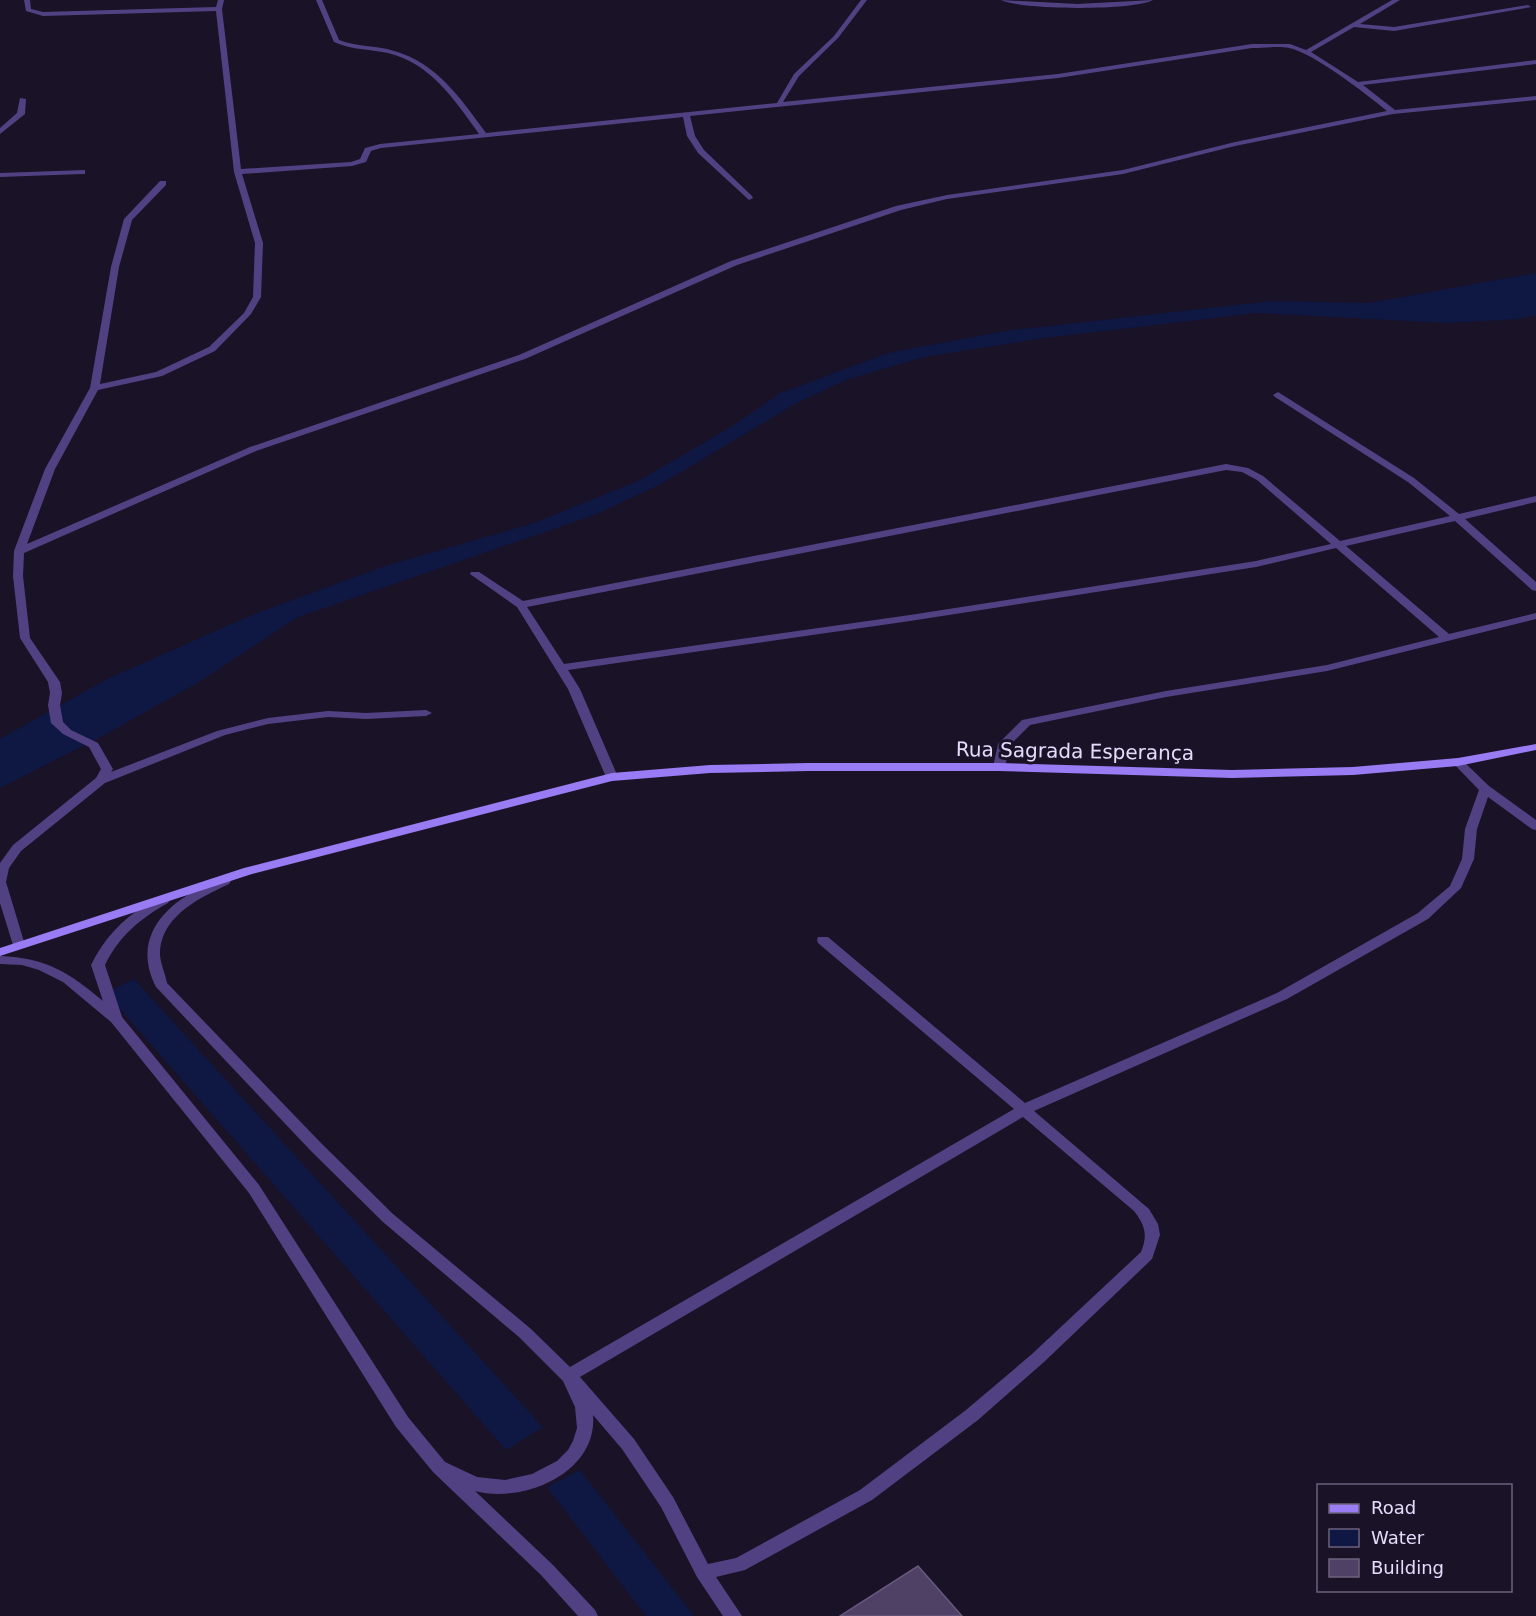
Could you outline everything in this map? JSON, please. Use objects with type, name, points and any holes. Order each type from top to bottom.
[{"type":"street","points":[[27,0],[28,10],[43,14],[220,5],[238,172],[259,243],[256,297],[247,314],[212,349],[159,374],[95,388]]},
{"type":"street","points":[[319,0],[336,41],[392,52],[423,64],[455,94],[484,135]]},
{"type":"street","points":[[780,102],[796,75],[836,37],[864,0]]},
{"type":"street","points":[[1004,0],[1066,7],[1100,7],[1149,0]]},
{"type":"street","points":[[1306,52],[1397,0]]},
{"type":"street","points":[[1351,25],[1394,29],[1528,7]]},
{"type":"street","points":[[238,172],[352,164],[363,160],[368,150],[380,146],[780,102],[1058,76],[1226,48],[1276,45],[1306,52],[1357,84],[1393,112]]},
{"type":"street","points":[[1357,84],[1536,62]]},
{"type":"street","points":[[19,551],[253,449],[522,357],[734,263],[899,208],[946,197],[1123,172],[1235,144],[1393,112],[1536,98]]},
{"type":"street","points":[[0,132],[21,114],[22,99]]},
{"type":"street","points":[[686,113],[691,136],[701,151],[749,198]]},
{"type":"street","points":[[0,175],[82,172]]},
{"type":"street","points":[[101,780],[106,768],[94,745],[57,723],[54,682],[25,638],[18,576],[19,551],[50,469],[95,388],[115,267],[128,219],[163,183]]},
{"type":"street","points":[[1278,395],[1411,480],[1457,517],[1536,588]]},
{"type":"street","points":[[522,605],[1226,467],[1245,470],[1260,478],[1447,638]]},
{"type":"street","points":[[562,668],[910,618],[1245,566],[1536,499]]},
{"type":"street","points":[[475,574],[522,605],[562,668],[612,777]]},
{"type":"street","points":[[999,767],[1004,744],[1026,722],[1166,694],[1327,668],[1536,616]]},
{"type":"street","points":[[19,945],[0,882],[3,868],[17,848],[101,780],[221,734],[268,721],[328,714],[366,716],[426,713]]},
{"type":"street","name":"Rua Sagrada Esperança","points":[[0,952],[248,871],[612,777],[710,769],[999,767],[1232,774],[1353,771],[1458,762],[1536,747]]},
{"type":"street","points":[[1458,762],[1485,789],[1536,826]]},
{"type":"street","points":[[569,1376],[1023,1110],[1282,996],[1423,916],[1455,888],[1468,859],[1471,829],[1485,789]]},
{"type":"street","points":[[248,871],[195,895],[174,911],[159,932],[153,952],[161,984],[315,1146],[388,1218],[525,1333],[569,1376],[628,1444],[667,1502],[703,1572],[733,1616]]},
{"type":"street","points":[[116,1019],[98,965],[120,930],[140,912],[169,898]]},
{"type":"street","points":[[703,1572],[739,1565],[866,1495],[980,1408],[1038,1358],[1147,1255],[1154,1241],[1154,1230],[1149,1219],[823,940]]},
{"type":"street","points":[[0,960],[44,967],[68,979],[116,1019],[254,1189],[402,1422],[439,1467],[547,1570],[589,1616]]},
{"type":"street","points":[[439,1467],[469,1482],[492,1487],[521,1486],[545,1478],[555,1471],[570,1457],[585,1430],[582,1397],[569,1376]]},
{"type":"water","points":[[1536,273],[1536,315],[1519,319],[1447,323],[1256,313],[1045,338],[924,357],[846,380],[795,404],[661,484],[597,514],[298,617],[199,682],[99,738],[0,788],[0,739],[107,679],[252,615],[385,566],[534,523],[640,480],[729,428],[781,393],[888,353],[1005,331],[1272,301],[1369,303]]},
{"type":"water","points":[[134,979],[543,1427],[506,1450],[106,993]]},
{"type":"water","points":[[580,1470],[694,1616],[646,1616],[547,1487]]},
{"type":"building","points":[[918,1566],[962,1616],[840,1616]]}]
